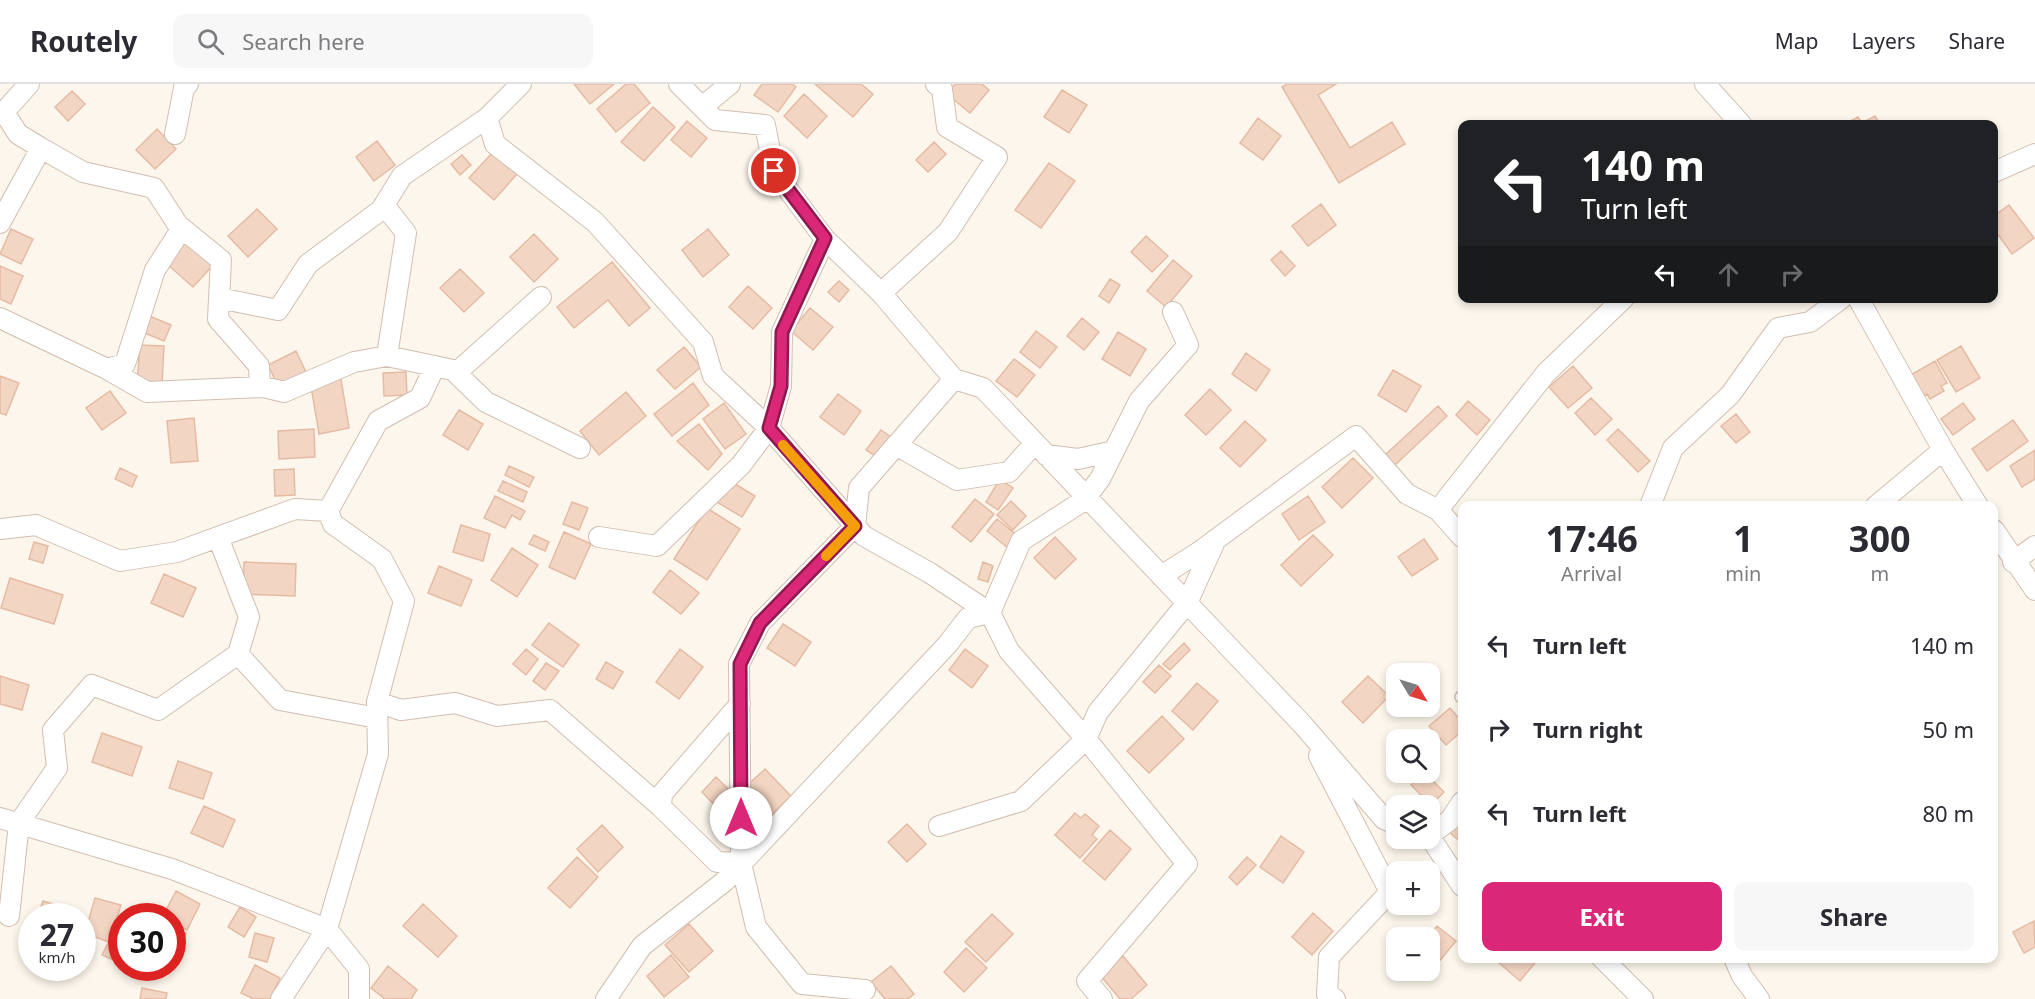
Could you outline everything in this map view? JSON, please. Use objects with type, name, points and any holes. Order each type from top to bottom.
[{"type":"street","points":[[28,84],[2,112],[18,134],[83,172],[154,188],[182,228],[221,260],[218,319],[259,366],[260,387]]},
{"type":"street","points":[[175,134],[184,88],[188,84]]},
{"type":"street","points":[[219,298],[278,310],[308,264],[384,205],[402,176],[487,118],[521,84]]},
{"type":"street","points":[[679,84],[715,120],[765,125],[774,171],[825,238],[881,293],[954,379],[982,388],[1303,725],[1386,820]]},
{"type":"street","points":[[702,107],[730,84]]},
{"type":"street","points":[[881,293],[948,232],[997,157],[947,127],[942,89],[936,84]]},
{"type":"street","points":[[1705,84],[1737,120]]},
{"type":"street","points":[[487,118],[495,144],[595,222],[703,342],[713,376],[769,428],[864,536],[930,573],[990,613],[1009,651],[1086,739],[1187,864],[1087,981],[1102,999]]},
{"type":"street","points":[[0,223],[41,148]]},
{"type":"street","points":[[1998,170],[2035,154]]},
{"type":"street","points":[[384,205],[406,233],[387,356]]},
{"type":"street","points":[[107,369],[125,364],[155,270],[182,228]]},
{"type":"street","points":[[599,537],[657,546],[741,465],[769,428],[781,386],[782,332],[825,238]]},
{"type":"street","points":[[456,373],[541,297]]},
{"type":"street","points":[[1438,510],[1546,373],[1619,303]]},
{"type":"street","points":[[1652,501],[1673,448],[1730,395],[1778,328],[1810,322],[1835,303]]},
{"type":"street","points":[[1861,303],[1943,450],[1975,501]]},
{"type":"street","points":[[990,613],[1021,542],[1086,497],[1100,479],[1139,401],[1188,345],[1173,312]]},
{"type":"street","points":[[0,318],[107,369],[147,392],[260,387],[284,392],[354,362],[387,356],[435,366],[456,373],[486,402],[580,448]]},
{"type":"street","points":[[328,511],[378,421],[420,398],[435,366]]},
{"type":"street","points":[[865,990],[802,984],[756,927],[741,863],[740,664],[760,623],[855,526],[859,488],[954,379]]},
{"type":"street","points":[[1161,576],[1216,539],[1356,436],[1407,494],[1438,510],[1458,532]]},
{"type":"street","points":[[896,444],[957,480],[1009,472],[1040,449]]},
{"type":"street","points":[[1040,449],[1078,459],[1114,451]]},
{"type":"street","points":[[1882,501],[1943,450]]},
{"type":"street","points":[[0,529],[36,525],[120,561],[177,552],[295,509],[328,511]]},
{"type":"street","points":[[281,999],[327,929],[378,754],[377,710],[404,602],[382,559],[333,524],[328,511]]},
{"type":"street","points":[[9,916],[9,821],[57,768],[53,730],[92,685],[159,710],[238,654],[249,617],[218,537]]},
{"type":"street","points":[[1998,537],[2013,562],[2035,590]]},
{"type":"street","points":[[939,826],[1021,801],[1086,739],[1098,712],[1187,603],[1216,539]]},
{"type":"street","points":[[2013,562],[2035,546]]},
{"type":"street","points":[[608,998],[642,946],[725,880],[947,645],[968,618],[990,613]]},
{"type":"street","points":[[238,654],[280,700],[377,710],[401,710],[455,704],[497,716],[550,710],[662,807],[717,862],[741,863]]},
{"type":"street","points":[[662,807],[662,794],[740,704]]},
{"type":"street","points":[[1303,725],[1390,892],[1329,957],[1327,994],[1335,999]]},
{"type":"street","points":[[1440,828],[1450,820],[1458,808]]},
{"type":"street","points":[[9,821],[172,869],[327,929],[359,969],[359,999]]},
{"type":"street","points":[[1438,849],[1458,880]]},
{"type":"street","points":[[1607,963],[1643,999]]},
{"type":"street","points":[[1736,963],[1742,976],[1759,999]]},
{"type":"building","points":[[574,84],[614,84],[590,104]]},
{"type":"building","points":[[626,84],[634,84],[650,103],[616,132],[597,109]]},
{"type":"building","points":[[762,84],[792,84],[796,87],[778,112],[754,95]]},
{"type":"building","points":[[815,84],[861,84],[873,94],[853,117]]},
{"type":"building","points":[[955,84],[982,84],[989,90],[970,113],[947,94]]},
{"type":"building","points":[[1287,84],[1336,84],[1318,95],[1350,148],[1392,122],[1405,144],[1339,183],[1282,87]]},
{"type":"building","points":[[1062,90],[1087,105],[1069,133],[1044,117]]},
{"type":"building","points":[[72,91],[85,104],[68,121],[55,107]]},
{"type":"building","points":[[804,94],[827,116],[807,138],[784,116]]},
{"type":"building","points":[[653,107],[675,127],[644,161],[621,142]]},
{"type":"building","points":[[1258,118],[1281,136],[1263,160],[1240,143]]},
{"type":"building","points":[[687,121],[707,138],[691,157],[671,140]]},
{"type":"building","points":[[157,129],[176,149],[155,169],[136,150]]},
{"type":"building","points":[[377,141],[395,165],[374,181],[356,157]]},
{"type":"building","points":[[934,142],[946,154],[928,172],[916,160]]},
{"type":"building","points":[[493,152],[517,174],[494,200],[469,178]]},
{"type":"building","points":[[462,155],[471,165],[460,175],[451,164]]},
{"type":"building","points":[[1049,163],[1075,181],[1041,228],[1015,210]]},
{"type":"building","points":[[1321,204],[1336,225],[1308,246],[1292,226]]},
{"type":"building","points":[[2009,205],[2034,238],[2012,254],[1998,235],[1998,213]]},
{"type":"building","points":[[257,209],[277,229],[248,257],[228,236]]},
{"type":"building","points":[[11,229],[33,239],[21,264],[0,254]]},
{"type":"building","points":[[708,229],[729,255],[703,277],[682,250]]},
{"type":"building","points":[[534,234],[558,259],[534,282],[510,257]]},
{"type":"building","points":[[1146,236],[1168,256],[1152,272],[1131,252]]},
{"type":"building","points":[[187,240],[214,264],[193,287],[167,264]]},
{"type":"building","points":[[1281,251],[1295,266],[1285,276],[1271,260]]},
{"type":"building","points":[[1173,260],[1192,276],[1166,307],[1147,291]]},
{"type":"building","points":[[612,262],[650,308],[629,326],[608,300],[574,328],[557,307]]},
{"type":"building","points":[[0,266],[23,276],[11,304],[0,299]]},
{"type":"building","points":[[460,269],[484,293],[464,312],[440,288]]},
{"type":"building","points":[[1110,279],[1120,285],[1109,303],[1099,296]]},
{"type":"building","points":[[839,281],[849,290],[839,302],[828,292]]},
{"type":"building","points":[[748,286],[772,308],[753,329],[729,307]]},
{"type":"building","points":[[810,308],[833,327],[813,350],[791,331]]},
{"type":"building","points":[[147,315],[171,325],[164,341],[140,331]]},
{"type":"building","points":[[1082,318],[1099,332],[1084,350],[1067,336]]},
{"type":"building","points":[[1036,331],[1057,347],[1040,368],[1020,352]]},
{"type":"building","points":[[1118,332],[1146,349],[1130,376],[1102,359]]},
{"type":"building","points":[[140,345],[164,346],[162,384],[137,382]]},
{"type":"building","points":[[1961,346],[1980,378],[1956,392],[1937,360]]},
{"type":"building","points":[[684,347],[701,367],[675,389],[657,370]]},
{"type":"building","points":[[296,351],[306,372],[278,386],[268,365]]},
{"type":"building","points":[[1246,353],[1270,370],[1256,391],[1232,374]]},
{"type":"building","points":[[1014,359],[1035,375],[1017,397],[996,381]]},
{"type":"building","points":[[1935,361],[1947,383],[1941,386],[1944,391],[1930,399],[1927,394],[1921,397],[1909,376]]},
{"type":"building","points":[[1573,366],[1592,388],[1568,408],[1549,387]]},
{"type":"building","points":[[1393,370],[1421,386],[1406,412],[1378,395]]},
{"type":"building","points":[[406,372],[407,395],[384,396],[383,373]]},
{"type":"building","points":[[0,376],[19,383],[6,415],[0,413]]},
{"type":"building","points":[[341,379],[349,428],[319,434],[311,386]]},
{"type":"building","points":[[693,383],[709,405],[672,436],[654,414]]},
{"type":"building","points":[[1210,389],[1231,410],[1206,435],[1185,415]]},
{"type":"building","points":[[110,391],[126,413],[102,430],[86,408]]},
{"type":"building","points":[[626,392],[646,416],[599,455],[580,431]]},
{"type":"building","points":[[838,394],[861,411],[844,435],[820,417]]},
{"type":"building","points":[[1591,398],[1612,419],[1595,435],[1575,413]]},
{"type":"building","points":[[1468,401],[1490,420],[1477,435],[1456,415]]},
{"type":"building","points":[[724,403],[746,434],[725,449],[703,419]]},
{"type":"building","points":[[1963,403],[1975,419],[1953,435],[1941,419]]},
{"type":"building","points":[[1438,406],[1447,416],[1393,467],[1384,456]]},
{"type":"building","points":[[459,410],[483,424],[468,450],[443,435]]},
{"type":"building","points":[[1736,414],[1750,432],[1736,443],[1721,426]]},
{"type":"building","points":[[194,418],[198,461],[171,463],[167,421]]},
{"type":"building","points":[[2013,420],[2028,441],[1987,471],[1972,449]]},
{"type":"building","points":[[1245,421],[1266,440],[1240,467],[1220,448]]},
{"type":"building","points":[[699,424],[722,454],[708,470],[677,441]]},
{"type":"building","points":[[314,429],[315,457],[279,459],[278,431]]},
{"type":"building","points":[[1618,429],[1650,461],[1638,472],[1607,440]]},
{"type":"building","points":[[881,430],[891,437],[877,457],[866,450]]},
{"type":"building","points":[[2035,450],[2035,479],[2022,487],[2010,466]]},
{"type":"building","points":[[1353,458],[1373,478],[1342,508],[1322,487]]},
{"type":"building","points":[[509,466],[534,477],[529,487],[505,475]]},
{"type":"building","points":[[120,468],[137,476],[132,487],[115,479]]},
{"type":"building","points":[[294,469],[295,495],[275,496],[274,470]]},
{"type":"building","points":[[727,479],[755,496],[742,517],[715,501]]},
{"type":"building","points":[[1000,479],[1013,488],[998,510],[986,502]]},
{"type":"building","points":[[503,481],[527,492],[523,502],[498,491]]},
{"type":"building","points":[[495,496],[525,511],[520,520],[512,515],[505,528],[484,518]]},
{"type":"building","points":[[1308,496],[1325,522],[1299,540],[1282,514]]},
{"type":"building","points":[[975,499],[994,514],[971,542],[952,527]]},
{"type":"building","points":[[1011,501],[1026,516],[1013,530],[997,515]]},
{"type":"building","points":[[572,502],[588,508],[579,530],[563,524]]},
{"type":"building","points":[[707,508],[740,529],[707,580],[674,559]]},
{"type":"building","points":[[997,519],[1018,536],[1008,548],[987,531]]},
{"type":"building","points":[[461,525],[490,534],[483,561],[453,552]]},
{"type":"building","points":[[564,532],[591,544],[575,579],[549,567]]},
{"type":"building","points":[[534,535],[549,542],[545,551],[529,544]]},
{"type":"building","points":[[1313,535],[1333,555],[1301,586],[1281,565]]},
{"type":"building","points":[[1055,537],[1076,559],[1055,579],[1034,558]]},
{"type":"building","points":[[1424,539],[1438,559],[1412,576],[1398,557]]},
{"type":"building","points":[[34,542],[48,546],[43,563],[29,559]]},
{"type":"building","points":[[512,548],[538,565],[517,597],[491,580]]},
{"type":"building","points":[[244,562],[296,564],[295,596],[243,594]]},
{"type":"building","points":[[983,562],[993,566],[988,582],[978,579]]},
{"type":"building","points":[[439,566],[472,580],[461,606],[428,593]]},
{"type":"building","points":[[670,570],[699,593],[681,614],[653,592]]},
{"type":"building","points":[[164,574],[196,588],[183,617],[151,603]]},
{"type":"building","points":[[10,578],[63,595],[54,624],[1,608]]},
{"type":"building","points":[[549,623],[579,645],[563,667],[532,645]]},
{"type":"building","points":[[783,624],[811,642],[795,666],[767,648]]},
{"type":"building","points":[[1184,643],[1190,650],[1170,670],[1163,664]]},
{"type":"building","points":[[526,649],[538,659],[526,675],[513,664]]},
{"type":"building","points":[[680,649],[703,667],[679,699],[656,682]]},
{"type":"building","points":[[965,649],[988,666],[972,688],[949,670]]},
{"type":"building","points":[[606,662],[623,672],[613,689],[596,679]]},
{"type":"building","points":[[546,663],[559,671],[545,690],[533,681]]},
{"type":"building","points":[[1159,665],[1171,676],[1155,693],[1143,682]]},
{"type":"building","points":[[0,676],[29,685],[22,710],[0,704]]},
{"type":"building","points":[[1368,676],[1386,693],[1386,699],[1363,723],[1342,702]]},
{"type":"building","points":[[1197,683],[1218,701],[1193,730],[1172,711]]},
{"type":"building","points":[[1450,708],[1458,717],[1458,734],[1446,745],[1440,738],[1440,729],[1432,729],[1429,726]]},
{"type":"building","points":[[1162,716],[1184,739],[1149,773],[1127,751]]},
{"type":"building","points":[[102,733],[142,747],[132,776],[92,762]]},
{"type":"building","points":[[178,761],[212,773],[203,799],[169,788]]},
{"type":"building","points":[[765,769],[791,796],[768,818],[741,791]]},
{"type":"building","points":[[716,777],[735,796],[720,811],[702,792]]},
{"type":"building","points":[[1413,783],[1435,783],[1444,792],[1440,796],[1421,795],[1411,785]]},
{"type":"building","points":[[204,806],[235,820],[223,847],[191,833]]},
{"type":"building","points":[[1075,813],[1081,818],[1085,814],[1099,826],[1092,835],[1097,839],[1080,858],[1055,835]]},
{"type":"building","points":[[1458,821],[1458,840],[1449,832]]},
{"type":"building","points":[[907,824],[926,844],[907,862],[888,842]]},
{"type":"building","points":[[602,825],[623,847],[598,872],[577,849]]},
{"type":"building","points":[[1110,830],[1131,849],[1105,880],[1083,861]]},
{"type":"building","points":[[1281,836],[1304,852],[1283,883],[1260,867]]},
{"type":"building","points":[[577,857],[598,877],[570,908],[548,888]]},
{"type":"building","points":[[1247,857],[1256,865],[1237,885],[1229,877]]},
{"type":"building","points":[[176,891],[200,904],[187,930],[186,903],[170,903]]},
{"type":"building","points":[[95,898],[114,903],[108,903],[108,942],[96,937],[96,903],[94,903]]},
{"type":"building","points":[[423,904],[457,936],[438,957],[403,926]]},
{"type":"building","points":[[240,907],[256,917],[244,937],[228,927]]},
{"type":"building","points":[[1313,913],[1333,931],[1312,955],[1292,937]]},
{"type":"building","points":[[992,914],[1013,934],[986,962],[965,942]]},
{"type":"building","points":[[2034,921],[2035,947],[2024,953],[2013,932]]},
{"type":"building","points":[[689,924],[713,951],[689,972],[665,945]]},
{"type":"building","points":[[1440,928],[1456,941],[1440,960]]},
{"type":"building","points":[[255,933],[274,938],[267,962],[249,957]]},
{"type":"building","points":[[108,943],[108,958],[102,955]]},
{"type":"building","points":[[966,948],[987,968],[964,992],[944,972]]},
{"type":"building","points":[[671,955],[689,977],[664,997],[647,976]]},
{"type":"building","points":[[1123,956],[1147,985],[1131,999],[1120,999],[1100,975]]},
{"type":"building","points":[[1499,963],[1535,963],[1520,981]]},
{"type":"building","points":[[255,965],[280,978],[270,999],[254,999],[241,993]]},
{"type":"building","points":[[388,966],[417,990],[411,999],[385,999],[371,988]]},
{"type":"building","points":[[891,966],[914,994],[908,999],[885,999],[871,982]]},
{"type":"building","points":[[142,988],[167,993],[166,999],[140,999]]},
{"type":"slow traffic","points":[[783,445],[855,526],[826,556]]},
{"type":"route","points":[[741,818],[740,664],[760,623],[855,526],[769,428],[781,386],[782,332],[825,238],[774,171]]}]
